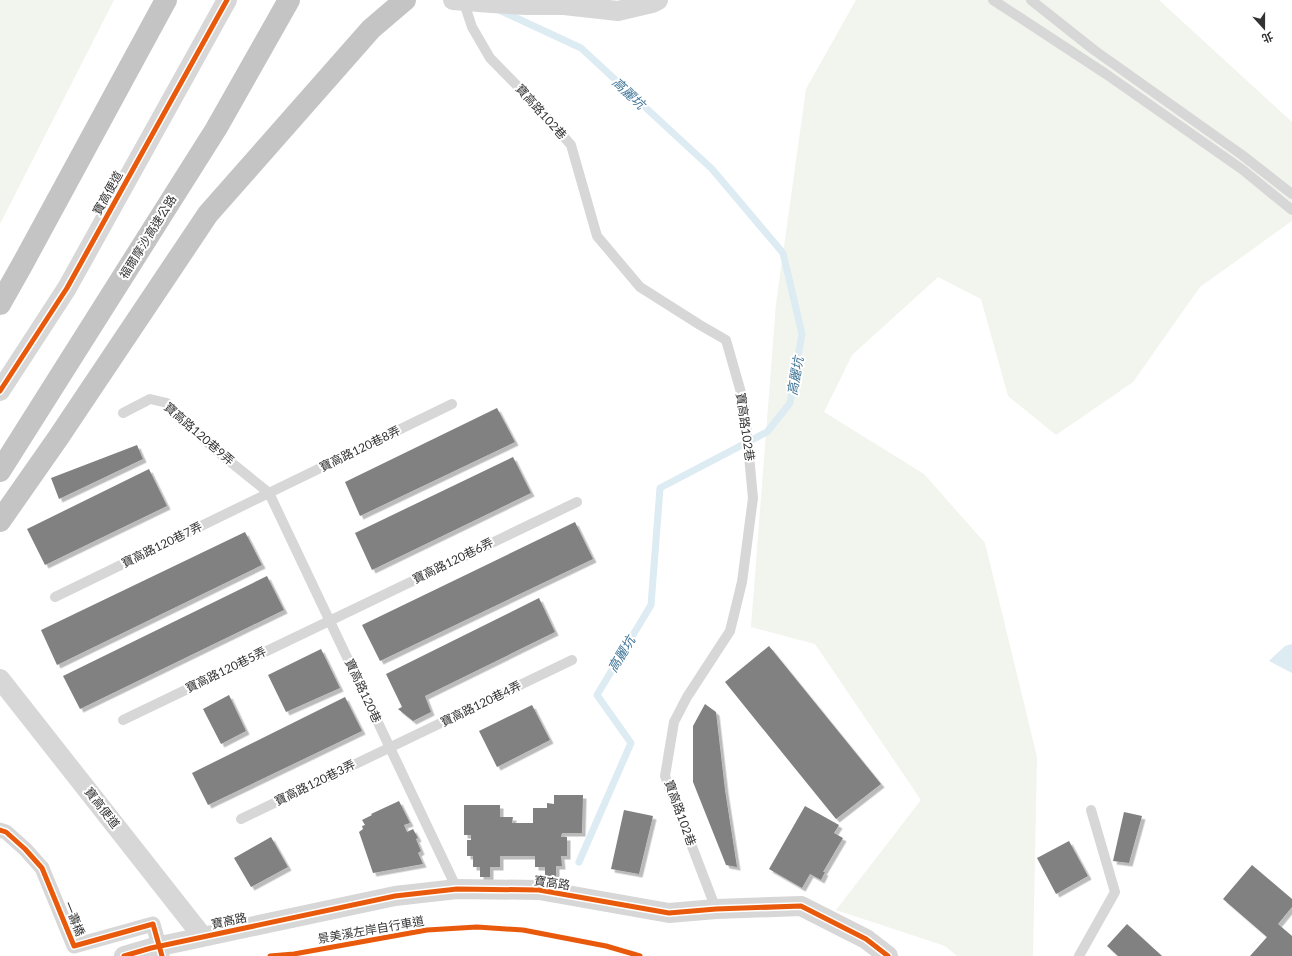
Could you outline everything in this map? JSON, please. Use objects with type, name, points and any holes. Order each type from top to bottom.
[{"type":"highway","points":[[0,304],[166,0]]},
{"type":"highway","name":"福爾摩沙高速公路","points":[[0,471],[216,129],[289,0]]},
{"type":"highway","points":[[0,521],[58,438],[208,214],[371,29],[405,0]]},
{"type":"street","name":"寶高便道","points":[[0,391],[67,288],[227,0]]},
{"type":"street","points":[[453,0],[526,5],[574,2],[618,11],[652,3],[658,0]]},
{"type":"street","name":"寶高便道","points":[[0,679],[203,937]]},
{"type":"street","name":"一壽橋","points":[[0,830],[6,832],[16,840],[42,868],[74,946],[153,924],[160,951]]},
{"type":"street","name":"寶高路","points":[[124,956],[160,951],[203,937],[395,896],[457,889],[539,890],[669,913],[716,909],[801,906],[866,939],[888,956]]},
{"type":"lane","name":"寶高路102巷","points":[[463,0],[472,27],[490,58],[534,103],[571,145],[597,236],[640,287],[726,340],[744,403],[753,498],[742,582],[730,632],[687,697],[674,722],[665,776],[716,909]]},
{"type":"lane","points":[[993,0],[1106,74],[1230,161],[1292,210]]},
{"type":"lane","points":[[1031,0],[1094,50],[1242,155],[1292,194]]},
{"type":"lane","name":"寶高路120巷9弄","points":[[123,413],[150,399],[167,403],[212,447],[269,493]]},
{"type":"lane","name":"寶高路120巷8弄","points":[[269,493],[452,404]]},
{"type":"lane","name":"寶高路120巷7弄","points":[[55,597],[269,493]]},
{"type":"lane","name":"寶高路120巷","points":[[269,493],[457,889]]},
{"type":"lane","name":"寶高路120巷6弄","points":[[330,621],[577,502]]},
{"type":"lane","name":"寶高路120巷5弄","points":[[123,720],[330,621]]},
{"type":"lane","name":"寶高路120巷4弄","points":[[390,747],[572,660]]},
{"type":"lane","name":"寶高路120巷3弄","points":[[241,819],[390,747]]},
{"type":"lane","points":[[1079,956],[1115,892],[1092,810]]},
{"type":"shaded area","points":[[0,0],[114,0],[0,224]]},
{"type":"shaded area","points":[[856,0],[1159,0],[1292,122],[1292,221],[1200,287],[1133,382],[1056,435],[1008,396],[981,299],[938,277],[852,355],[824,412],[924,474],[985,543],[1037,757],[1033,956],[957,956],[945,946],[836,910],[921,800],[815,644],[751,627],[776,304],[806,89]]},
{"type":"shaded area","points":[[1292,644],[1292,673],[1269,661],[1285,646]]},
{"type":"building","points":[[497,408],[515,442],[360,516],[345,482]]},
{"type":"building","points":[[137,445],[143,459],[59,499],[51,478]]},
{"type":"building","points":[[513,457],[531,493],[372,570],[355,533]]},
{"type":"building","points":[[149,469],[167,506],[45,565],[27,529]]},
{"type":"building","points":[[575,522],[593,559],[380,661],[362,625]]},
{"type":"building","points":[[245,532],[262,565],[57,665],[41,630]]},
{"type":"building","points":[[267,576],[284,610],[80,709],[63,676]]},
{"type":"building","points":[[539,598],[555,632],[425,696],[431,712],[413,721],[398,709],[402,707],[386,674]]},
{"type":"building","points":[[769,646],[881,784],[836,819],[725,682]]},
{"type":"building","points":[[321,649],[340,688],[286,712],[268,675]]},
{"type":"building","points":[[229,695],[246,731],[221,744],[203,709]]},
{"type":"building","points":[[345,697],[362,731],[208,805],[192,773]]},
{"type":"building","points":[[705,704],[716,712],[725,790],[737,867],[726,865],[693,782],[693,726]]},
{"type":"building","points":[[532,705],[550,740],[497,767],[479,731]]},
{"type":"building","points":[[554,795],[583,795],[582,833],[562,833],[561,837],[567,837],[567,856],[561,856],[562,866],[556,866],[556,876],[545,876],[545,867],[535,867],[535,856],[500,856],[500,867],[490,867],[490,877],[480,877],[480,867],[473,867],[473,856],[467,856],[467,840],[471,840],[471,835],[464,835],[464,805],[500,805],[500,817],[513,817],[512,823],[533,823],[533,808],[547,808],[547,803],[554,804]]},
{"type":"building","points":[[399,801],[410,823],[404,825],[407,832],[413,829],[418,838],[416,839],[421,851],[418,853],[423,864],[373,873],[359,832],[363,829],[362,826],[365,825],[362,820],[372,815],[371,814]]},
{"type":"building","points":[[805,806],[839,825],[834,833],[843,838],[823,872],[825,872],[821,880],[810,874],[802,888],[769,869]]},
{"type":"building","points":[[624,810],[653,816],[639,874],[611,869]]},
{"type":"building","points":[[1124,812],[1142,816],[1129,863],[1113,861]]},
{"type":"building","points":[[271,837],[288,867],[251,887],[234,858]]},
{"type":"building","points":[[1069,841],[1088,876],[1056,894],[1037,858]]},
{"type":"building","points":[[1252,865],[1292,899],[1292,907],[1278,924],[1292,936],[1292,956],[1250,956],[1267,937],[1223,899]]},
{"type":"building","points":[[1127,924],[1162,956],[1118,956],[1107,946]]},
{"type":"waterway","name":"高麗坑","points":[[499,10],[581,48],[712,169],[783,253],[802,334],[790,403],[767,432],[660,488],[651,605],[597,695],[631,743],[579,862]]},
{"type":"cycle path","points":[[0,391],[67,288],[227,0]]},
{"type":"cycle path","points":[[0,830],[6,832],[25,849],[42,868],[74,946],[153,924],[162,956]]},
{"type":"cycle path","points":[[124,956],[151,948],[395,896],[457,889],[539,890],[669,913],[716,909],[801,906],[866,939],[888,956]]},
{"type":"cycle path","name":"景美溪左岸自行車道","points":[[270,956],[294,954],[427,930],[477,927],[523,930],[606,946],[640,956]]}]
